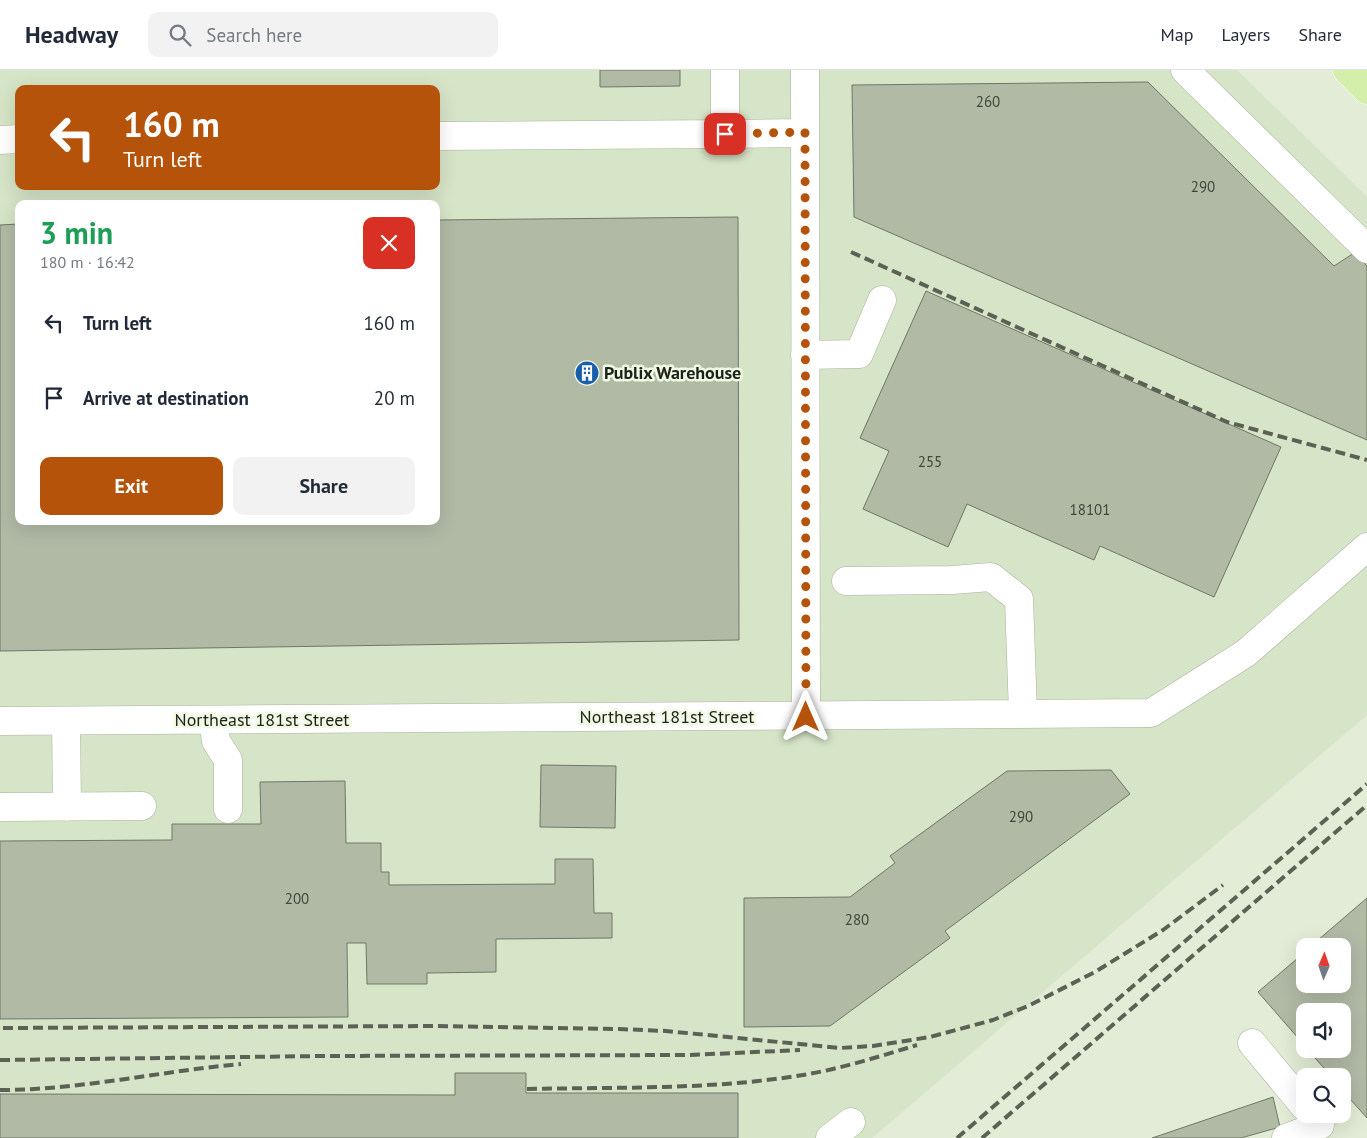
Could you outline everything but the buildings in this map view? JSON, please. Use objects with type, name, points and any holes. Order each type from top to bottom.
[{"type":"main road","points":[[1347,70],[1367,90]]},
{"type":"street","points":[[725,70],[725,134]]},
{"type":"street","points":[[805,70],[806,717]]},
{"type":"street","points":[[1185,70],[1367,249]]},
{"type":"street","points":[[440,136],[805,132]]},
{"type":"street","points":[[0,140],[15,139]]},
{"type":"street","points":[[805,356],[859,354],[882,300]]},
{"type":"street","name":"Northeast 181st Street","points":[[0,721],[806,717],[1151,713],[1246,654],[1367,547]]},
{"type":"street","points":[[846,581],[952,580],[992,577],[1019,599],[1023,714]]},
{"type":"street","points":[[66,720],[67,806]]},
{"type":"street","points":[[213,720],[216,741],[228,760],[228,809]]},
{"type":"street","points":[[0,807],[142,806]]},
{"type":"street","points":[[1252,1043],[1296,1097]]},
{"type":"street","points":[[1286,1138],[1312,1123]]},
{"type":"shaded area","points":[[0,70],[1237,70],[1367,197],[1367,715],[872,1138],[0,1138]]},
{"type":"railway","points":[[851,252],[1227,422],[1367,460]]},
{"type":"railway","points":[[957,1138],[1367,784]]},
{"type":"railway","points":[[982,1138],[1367,805]]},
{"type":"railway","points":[[3,1028],[437,1026],[619,1029],[666,1031],[840,1048],[873,1046],[930,1037],[993,1020],[1028,1006],[1095,972],[1163,930],[1223,885]]},
{"type":"railway","points":[[527,1089],[665,1087],[769,1080],[831,1069],[917,1045]]},
{"type":"railway","points":[[0,1060],[323,1056],[690,1055],[800,1050]]},
{"type":"railway","points":[[0,1090],[91,1084],[241,1064]]},
{"type":"place","name":"Publix Warehouse","points":[[587,373]]},
{"type":"route","points":[[725,134],[805,132],[806,717]]}]
